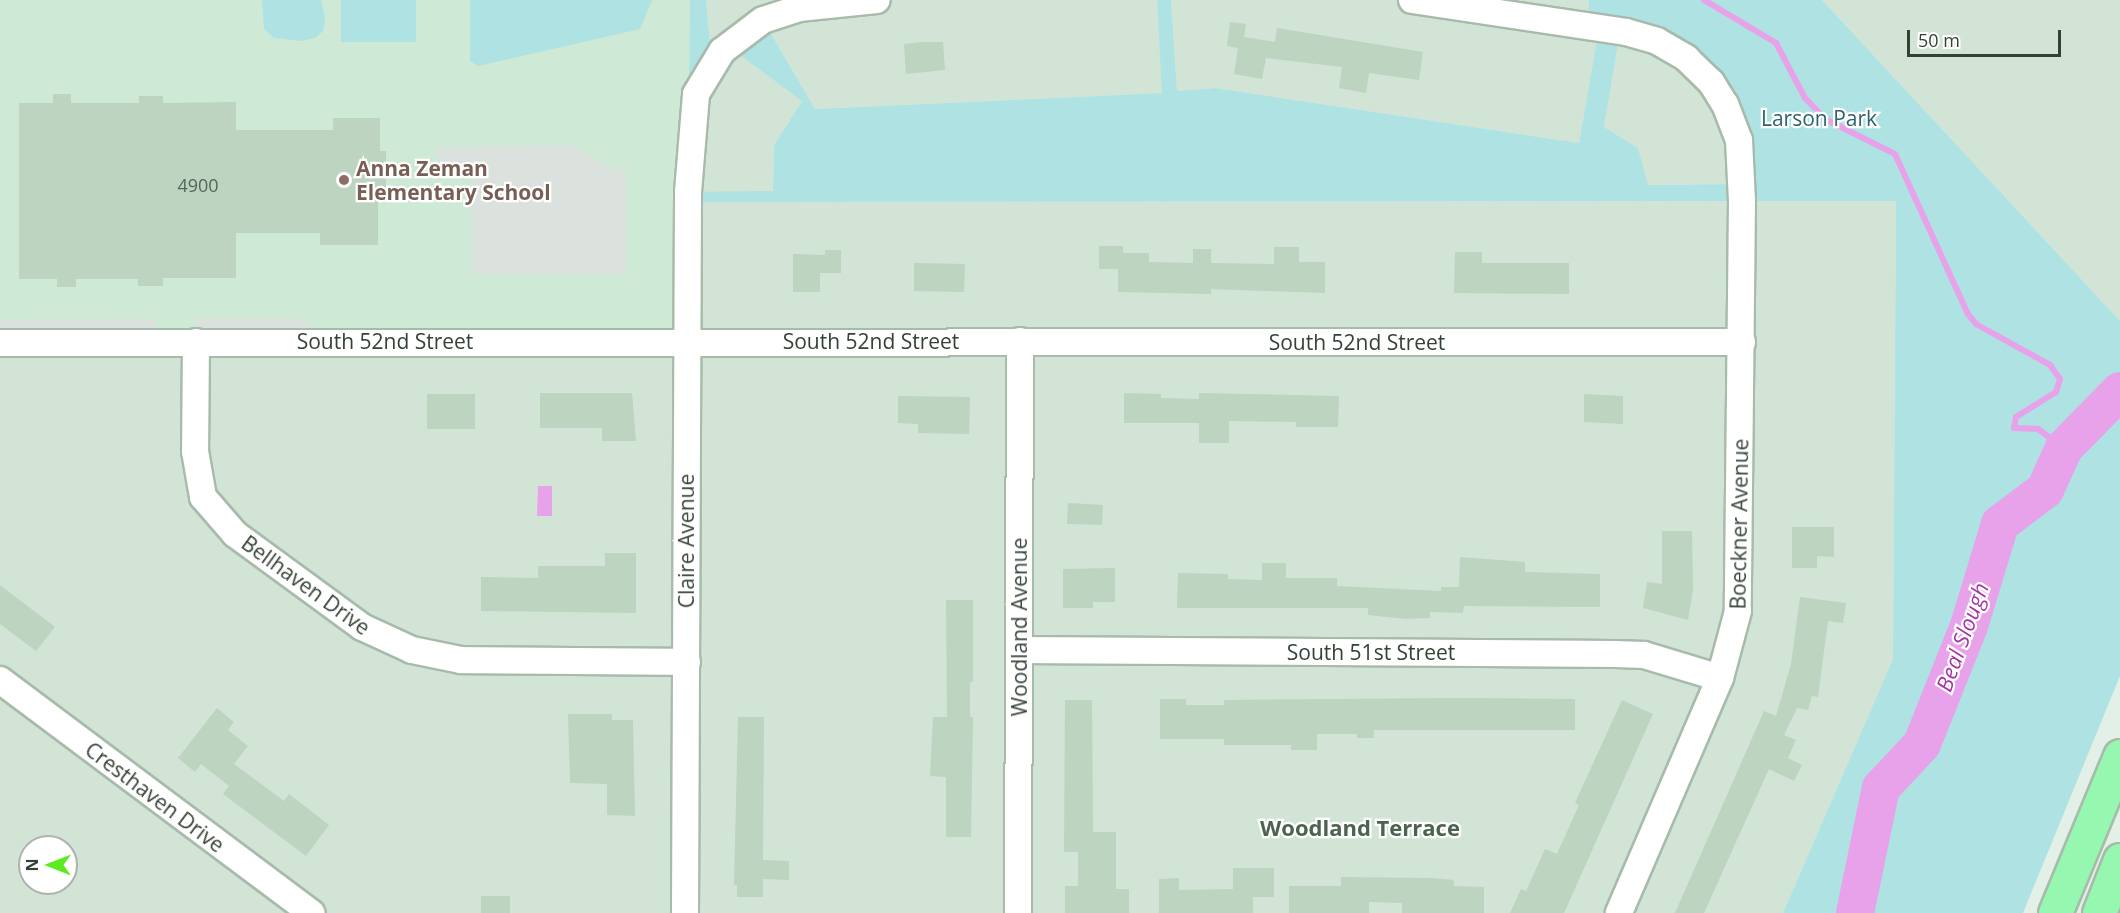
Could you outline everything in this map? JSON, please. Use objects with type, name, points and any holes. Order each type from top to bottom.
[{"type":"main road","points":[[2055,913],[2120,756]]},
{"type":"main road","points":[[2098,913],[2120,860]]},
{"type":"street","name":"Claire Avenue","points":[[685,913],[688,168],[696,94],[705,74],[728,45],[748,28],[784,12],[877,0]]},
{"type":"street","name":"Boeckner Avenue","points":[[1412,0],[1626,32],[1665,45],[1699,70],[1725,104],[1739,140],[1742,184],[1742,342],[1738,611],[1720,678],[1619,913]]},
{"type":"street","name":"South 52nd Street","points":[[0,343],[687,340],[1742,342]]},
{"type":"street","name":"Woodland Avenue","points":[[1018,913],[1020,341]]},
{"type":"street","name":"Bellhaven Drive","points":[[196,342],[195,451],[203,497],[235,534],[362,627],[412,650],[461,660],[687,662]]},
{"type":"street","name":"South 51st Street","points":[[1019,650],[1644,655],[1720,678]]},
{"type":"street","name":"Cresthaven Drive","points":[[0,680],[297,909]]},
{"type":"shaded area","name":"Anna Zeman Elementary School","points":[[0,0],[690,0],[687,341],[0,343]]},
{"type":"shaded area","points":[[706,0],[1157,0],[1163,93],[815,109],[763,20],[802,101],[774,145],[773,192],[688,192],[712,64]]},
{"type":"shaded area","points":[[1171,0],[1589,0],[1586,26],[1599,28],[1579,143],[1216,88],[1177,91]]},
{"type":"shaded area","points":[[1822,0],[2120,0],[2120,321]]},
{"type":"shaded area","points":[[1620,31],[1705,75],[1742,184],[1647,185],[1638,148],[1604,127]]},
{"type":"shaded area","points":[[572,145],[611,169],[626,169],[626,274],[471,274],[471,170],[437,170],[437,147]]},
{"type":"shaded area","points":[[1896,201],[1893,659],[1783,913],[0,913],[0,343],[688,202]]},
{"type":"shaded area","points":[[196,318],[302,319],[331,342],[196,342]]},
{"type":"shaded area","points":[[156,319],[156,342],[0,343],[0,320]]},
{"type":"shaded area","points":[[538,486],[552,486],[552,516],[537,516]]},
{"type":"green space","points":[[262,0],[321,0],[325,18],[323,31],[315,38],[301,41],[274,38],[264,29]]},
{"type":"green space","points":[[341,0],[416,0],[416,42],[341,42]]},
{"type":"green space","points":[[470,0],[652,0],[640,29],[478,66],[470,61]]},
{"type":"green space","points":[[690,0],[706,0],[712,64],[688,168]]},
{"type":"green space","name":"Larson Park","points":[[1157,0],[1171,0],[1177,91],[1216,88],[1579,143],[1599,28],[1586,26],[1589,0],[1822,0],[2120,321],[2120,676],[2023,913],[1783,913],[1893,659],[1896,201],[688,202],[688,192],[773,191],[774,145],[802,101],[727,45],[763,20],[815,109],[1162,93]],"holes":[[[1620,32],[1711,82],[1742,184],[1648,185],[1638,148],[1604,127]]]},
{"type":"building","points":[[1230,22],[1246,24],[1244,37],[1275,42],[1277,28],[1423,52],[1419,80],[1369,73],[1366,93],[1339,88],[1342,67],[1266,58],[1262,79],[1234,74],[1238,48],[1227,46]]},
{"type":"building","points":[[943,42],[945,70],[906,74],[904,44]]},
{"type":"building","name":"Anna Zeman Elementary School","points":[[53,94],[71,94],[71,103],[139,103],[139,96],[163,96],[163,103],[236,102],[236,130],[333,130],[333,118],[380,118],[380,151],[386,151],[386,201],[378,201],[378,245],[320,245],[320,233],[236,233],[236,278],[163,278],[163,286],[138,286],[138,279],[76,279],[76,287],[57,287],[57,279],[19,279],[19,103],[53,103]]},
{"type":"building","points":[[1099,246],[1123,246],[1123,253],[1149,253],[1149,262],[1193,263],[1193,249],[1211,249],[1211,263],[1274,264],[1274,247],[1299,247],[1299,262],[1325,262],[1325,293],[1211,289],[1211,294],[1118,292],[1118,269],[1099,269]]},
{"type":"building","points":[[825,250],[841,250],[841,273],[820,273],[820,292],[793,292],[793,254],[825,255]]},
{"type":"building","points":[[1455,252],[1482,252],[1482,263],[1569,263],[1569,294],[1454,293]]},
{"type":"building","points":[[914,263],[965,264],[964,292],[914,291]]},
{"type":"building","points":[[540,393],[632,393],[636,441],[602,441],[602,428],[540,428]]},
{"type":"building","points":[[1124,393],[1161,394],[1161,398],[1199,399],[1199,393],[1339,396],[1338,427],[1296,427],[1296,422],[1229,421],[1229,443],[1199,443],[1199,423],[1124,423]]},
{"type":"building","points":[[427,394],[475,394],[475,429],[427,429]]},
{"type":"building","points":[[1584,394],[1623,396],[1623,424],[1584,422]]},
{"type":"building","points":[[898,396],[970,397],[969,434],[918,433],[918,424],[898,423]]},
{"type":"building","points":[[1068,503],[1103,505],[1102,525],[1067,524]]},
{"type":"building","points":[[1792,527],[1834,527],[1834,557],[1817,556],[1817,568],[1792,568]]},
{"type":"building","points":[[1662,531],[1692,531],[1693,590],[1688,620],[1643,608],[1647,582],[1662,584]]},
{"type":"building","points":[[605,553],[636,553],[636,613],[481,611],[481,577],[538,578],[538,566],[605,566]]},
{"type":"building","points":[[1460,557],[1525,562],[1525,572],[1600,574],[1600,607],[1464,606],[1463,613],[1430,612],[1430,618],[1406,619],[1368,615],[1368,608],[1177,608],[1178,573],[1228,574],[1228,579],[1262,580],[1262,563],[1286,563],[1286,578],[1337,578],[1337,586],[1441,591],[1441,587],[1459,587]]},
{"type":"building","points":[[1115,568],[1115,602],[1093,602],[1093,608],[1063,608],[1063,569]]},
{"type":"building","points":[[0,585],[55,627],[36,651],[0,624]]},
{"type":"building","points":[[1800,597],[1846,603],[1843,623],[1828,621],[1818,697],[1812,696],[1808,710],[1797,708],[1784,735],[1796,740],[1788,758],[1802,765],[1794,781],[1769,769],[1704,913],[1675,913],[1764,711],[1776,716],[1791,664]]},
{"type":"building","points":[[946,600],[973,600],[973,682],[970,682],[970,717],[973,717],[971,837],[946,837],[946,777],[930,776],[933,717],[947,717]]},
{"type":"building","points":[[1160,699],[1186,699],[1186,705],[1224,705],[1224,700],[1575,699],[1575,730],[1374,730],[1374,738],[1357,738],[1357,734],[1317,734],[1317,750],[1291,750],[1291,745],[1224,745],[1224,739],[1160,739]]},
{"type":"building","points":[[1065,700],[1092,700],[1093,832],[1116,832],[1116,889],[1129,889],[1129,913],[1065,913],[1065,886],[1078,886],[1078,852],[1064,852]]},
{"type":"building","points":[[1622,700],[1653,714],[1564,913],[1510,913],[1521,889],[1526,891],[1545,849],[1557,854],[1579,805],[1575,803]]},
{"type":"building","points":[[217,708],[234,722],[228,730],[248,746],[234,764],[284,801],[289,794],[329,825],[306,856],[223,794],[229,786],[201,764],[195,772],[178,758]]},
{"type":"building","points":[[568,714],[612,714],[612,720],[633,720],[635,816],[607,815],[607,784],[570,783]]},
{"type":"building","points":[[738,717],[764,717],[763,860],[789,861],[789,880],[763,879],[763,897],[737,897],[737,885],[734,885]]},
{"type":"building","points":[[1233,868],[1274,868],[1274,897],[1253,897],[1253,913],[1159,913],[1159,879],[1179,878],[1179,890],[1233,889]]},
{"type":"building","points":[[1341,877],[1431,878],[1454,880],[1454,886],[1484,887],[1484,913],[1402,913],[1402,903],[1369,902],[1369,913],[1289,913],[1289,886],[1341,886]]},
{"type":"building","points":[[481,896],[510,896],[510,913],[481,913]]},
{"type":"waterway","points":[[1704,0],[1776,43],[1805,98],[1825,119],[1895,154],[1968,314],[1976,324],[2050,365],[2060,379],[2056,392],[2016,417],[2014,428],[2038,429],[2064,448]]},
{"type":"waterway","name":"Beal Slough","points":[[1855,913],[1881,788],[1922,744],[1969,626],[2000,524],[2045,490],[2064,448],[2120,391]]},
{"type":"place","name":"Anna Zeman Elementary School","points":[[344,180]]},
{"type":"district","name":"Woodland Terrace","points":[[1360,828]]}]
